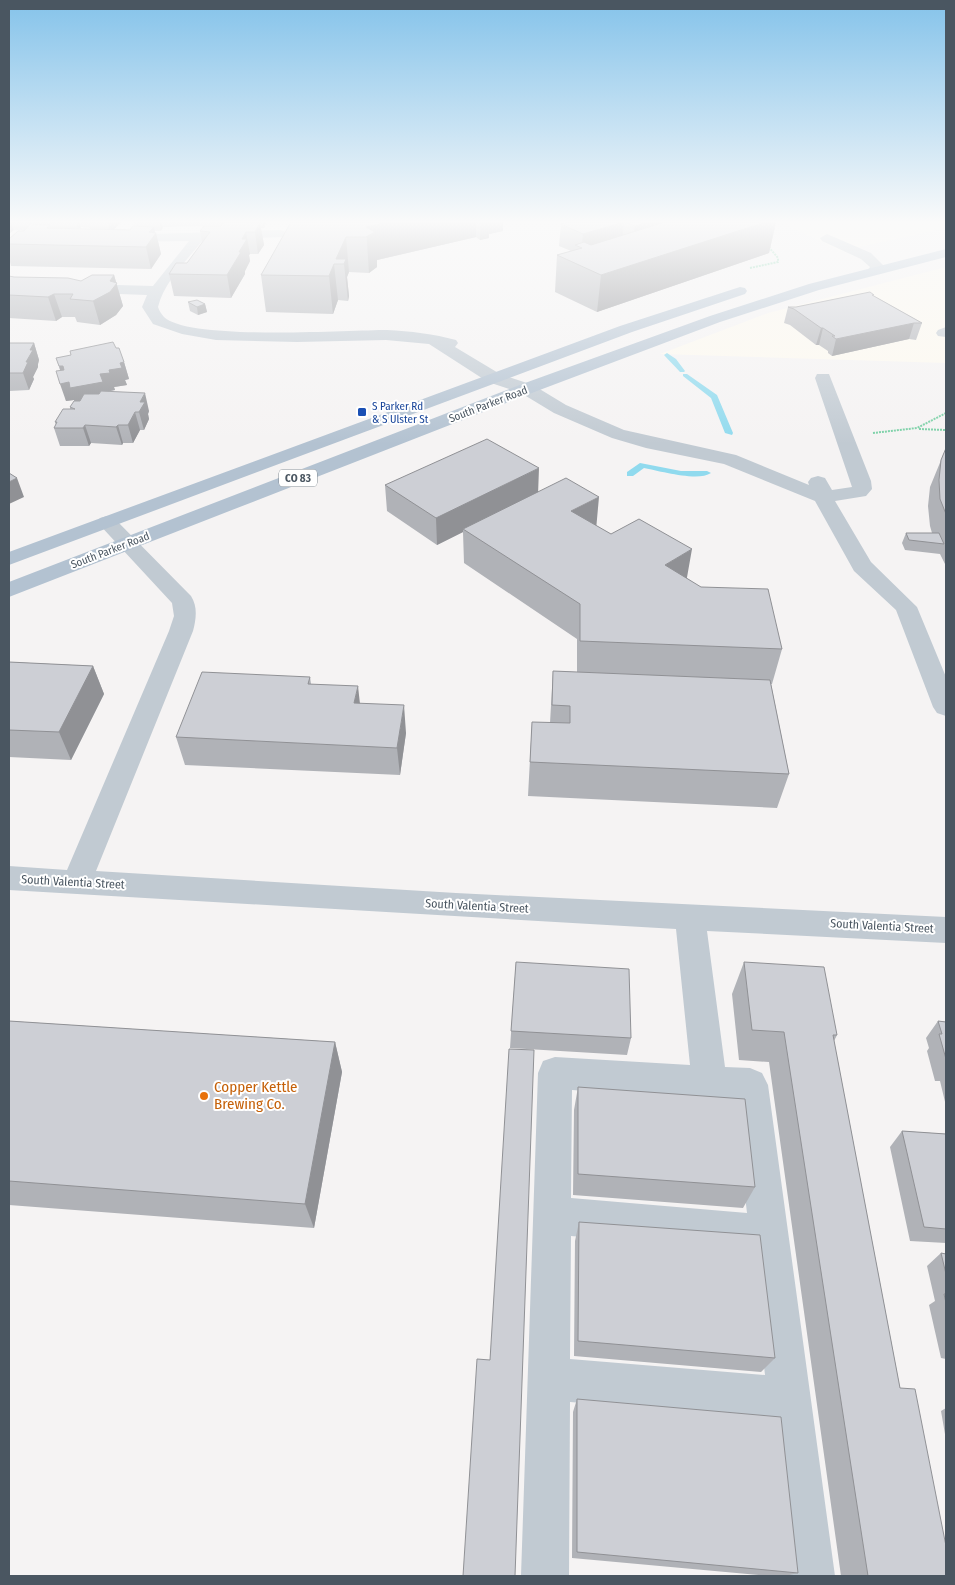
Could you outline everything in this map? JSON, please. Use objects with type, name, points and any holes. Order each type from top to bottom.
[{"type":"main road","name":"South Parker Road","points":[[9,559],[643,323],[726,296]]},
{"type":"main road","name":"South Parker Road","points":[[9,590],[527,389],[781,296]]},
{"type":"street","points":[[155,296],[150,308],[155,318],[168,327],[188,332],[304,338],[363,334],[399,335],[433,340],[503,375],[560,409],[590,423],[646,442],[729,459],[824,497],[853,494],[862,489],[861,481],[823,378]]},
{"type":"street","points":[[590,423],[706,436],[781,461],[815,478],[862,566],[906,607],[946,707]]},
{"type":"street","points":[[77,882],[177,640],[185,616],[183,601],[107,522]]},
{"type":"street","name":"South Valentia Street","points":[[9,878],[456,905],[946,930]]},
{"type":"street","points":[[690,916],[709,1082]]},
{"type":"street","points":[[545,1576],[554,1073],[750,1085],[811,1576]]},
{"type":"street","points":[[552,1215],[769,1234]]},
{"type":"street","points":[[549,1379],[788,1398]]},
{"type":"path","points":[[916,428],[946,412]]},
{"type":"path","points":[[882,434],[916,428],[946,430]]},
{"type":"shaded area","points":[[834,296],[946,296],[946,363],[660,354],[768,313]]},
{"type":"building","points":[[72,296],[103,296],[93,301],[70,299]]},
{"type":"building","points":[[850,296],[874,296],[922,323],[836,339],[832,336],[835,336],[823,328],[788,307]]},
{"type":"building","points":[[197,300],[205,304],[197,307],[188,302]]},
{"type":"building","points":[[113,342],[116,348],[119,348],[124,362],[120,363],[122,368],[109,370],[110,373],[100,374],[103,382],[70,388],[69,382],[60,384],[56,371],[64,370],[63,366],[59,366],[56,358],[71,355],[70,351]]},
{"type":"building","points":[[9,343],[34,343],[23,373],[9,373]]},
{"type":"building","points":[[101,391],[145,393],[140,402],[145,402],[139,412],[135,412],[128,425],[118,425],[116,427],[85,425],[83,428],[54,428],[57,422],[55,422],[63,409],[75,409],[70,407],[74,401],[80,401],[84,394],[99,394]]},
{"type":"building","points":[[487,439],[539,468],[436,518],[385,485]]},
{"type":"building","points":[[946,448],[946,514],[940,499],[939,480],[941,460]]},
{"type":"building","points":[[9,473],[17,478],[9,482]]},
{"type":"building","points":[[566,478],[599,497],[571,511],[611,534],[639,519],[692,549],[665,565],[701,587],[768,589],[782,649],[580,641],[580,604],[463,529]]},
{"type":"building","points":[[906,533],[939,533],[944,544],[909,540]]},
{"type":"building","points":[[9,662],[93,666],[59,732],[9,730]]},
{"type":"building","points":[[553,671],[770,680],[789,774],[530,762],[532,722],[570,723],[570,706],[552,705]]},
{"type":"building","points":[[202,672],[310,677],[308,684],[358,686],[354,703],[404,705],[397,748],[176,737]]},
{"type":"building","points":[[516,962],[629,969],[631,1038],[511,1031]]},
{"type":"building","points":[[744,962],[824,967],[837,1035],[833,1035],[900,1388],[915,1389],[946,1546],[946,1576],[868,1576],[784,1032],[752,1030]]},
{"type":"building","points":[[9,1021],[335,1042],[305,1204],[9,1181]]},
{"type":"building","points":[[938,1021],[946,1022],[946,1059],[939,1034],[942,1034]]},
{"type":"building","points":[[509,1049],[534,1050],[515,1576],[463,1576],[477,1359],[490,1360]]},
{"type":"building","points":[[578,1087],[745,1099],[755,1187],[578,1174]]},
{"type":"building","points":[[902,1131],[946,1134],[946,1229],[924,1227]]},
{"type":"building","points":[[579,1222],[760,1235],[775,1358],[578,1341]]},
{"type":"building","points":[[941,1253],[946,1254],[946,1274]]},
{"type":"building","points":[[577,1399],[781,1417],[798,1573],[577,1552]]},
{"type":"waterway","points":[[667,355],[674,360],[682,371]]},
{"type":"waterway","points":[[685,375],[714,397],[729,433]]},
{"type":"waterway","points":[[630,474],[643,465],[681,473],[707,473]]},
{"type":"place","name":"S Parker Rd & S Ulster St","points":[[362,412]]},
{"type":"place","name":"Copper Kettle Brewing Co.","points":[[204,1096]]}]
